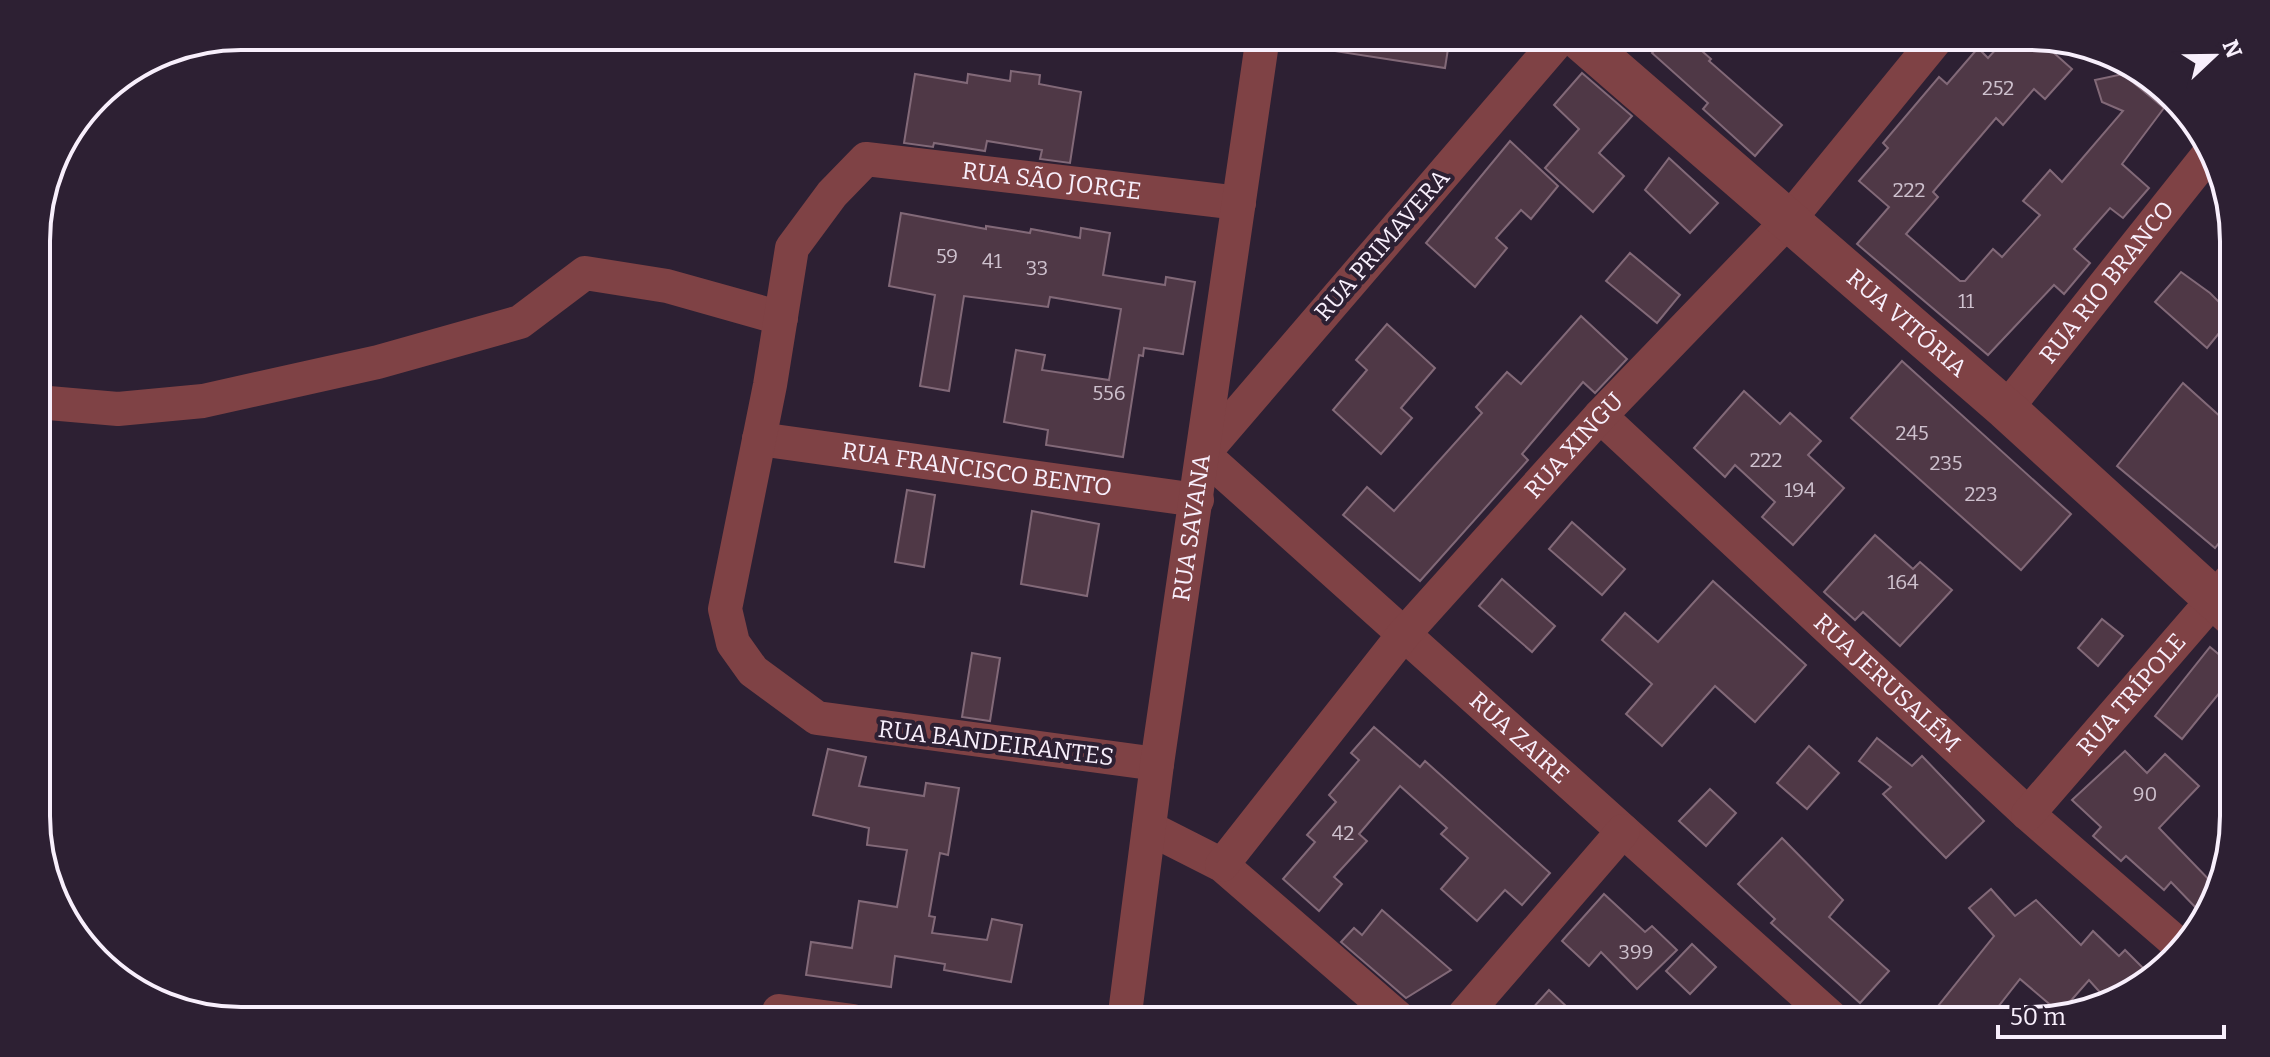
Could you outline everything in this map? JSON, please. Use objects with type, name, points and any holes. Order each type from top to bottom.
[{"type":"street","name":"RUA SAVANA","points":[[1126,1007],[1157,764],[1261,50]]},
{"type":"street","name":"RUA PRIMAVERA","points":[[1203,454],[1550,50]]},
{"type":"street","name":"RUA VITÓRIA","points":[[1592,50],[1787,222],[2220,591]]},
{"type":"street","name":"RUA XINGU","points":[[1222,865],[1404,634],[1600,416],[1787,222],[1928,50]]},
{"type":"street","name":"RUA SÃO JORGE","points":[[866,159],[1239,203]]},
{"type":"street","name":"RUA BANDEIRANTES","points":[[866,159],[832,194],[792,248],[759,439],[725,609],[727,629],[753,671],[817,718],[835,723],[1157,764]]},
{"type":"street","name":"RUA RIO BRANCO","points":[[2006,409],[2202,162]]},
{"type":"street","points":[[50,403],[118,409],[203,401],[378,362],[520,322],[585,273],[667,286],[781,318]]},
{"type":"street","name":"RUA JERUSALÉM","points":[[1600,416],[2028,814],[2173,940]]},
{"type":"street","name":"RUA FRANCISCO BENTO","points":[[759,439],[1197,500]]},
{"type":"street","name":"RUA ZAIRE","points":[[1203,454],[1819,1007]]},
{"type":"street","name":"RUA TRÍPOLE","points":[[2028,814],[2220,605]]},
{"type":"street","points":[[1149,828],[1222,865],[1386,1007]]},
{"type":"street","points":[[1471,1007],[1623,831]]},
{"type":"building","points":[[1328,50],[1448,50],[1445,68]]},
{"type":"building","points":[[1654,50],[1701,50],[1711,59],[1709,61],[1782,125],[1755,156],[1703,109],[1708,103],[1652,53]]},
{"type":"building","points":[[1976,50],[1988,58],[1995,50],[2041,50],[2053,52],[2072,69],[2045,99],[2034,89],[2003,125],[1996,118],[1933,192],[1938,197],[1906,234],[1960,281],[1965,281],[1993,249],[2002,257],[2040,215],[2023,201],[2050,170],[2062,182],[2123,111],[2102,102],[2095,80],[2121,74],[2164,108],[2122,164],[2149,188],[2123,218],[2110,208],[2074,249],[2090,263],[2064,294],[2054,285],[1988,355],[1857,244],[1889,207],[1859,181],[1888,148],[1883,143],[1939,77],[1947,84]]},
{"type":"building","points":[[1011,71],[1040,75],[1039,84],[1081,92],[1070,163],[1040,159],[1042,150],[987,141],[985,151],[934,143],[933,147],[904,143],[915,74],[967,83],[968,74],[1010,81]]},
{"type":"building","points":[[1582,73],[1632,116],[1599,153],[1624,176],[1593,212],[1545,168],[1579,129],[1554,105]]},
{"type":"building","points":[[1510,141],[1558,186],[1531,219],[1521,210],[1496,238],[1507,248],[1475,287],[1426,243]]},
{"type":"building","points":[[1669,158],[1718,203],[1690,233],[1645,190]]},
{"type":"building","points":[[901,213],[986,229],[986,226],[1030,233],[1031,229],[1080,238],[1081,228],[1110,233],[1103,275],[1165,285],[1166,277],[1195,282],[1183,354],[1144,348],[1143,356],[1139,355],[1123,457],[1046,445],[1048,430],[1004,422],[1016,350],[1045,355],[1042,370],[1109,380],[1121,309],[1050,297],[1048,307],[964,296],[949,391],[920,386],[935,295],[889,286]]},
{"type":"building","points":[[1630,253],[1680,295],[1657,323],[1606,281]]},
{"type":"building","points":[[2181,272],[2220,303],[2220,332],[2207,348],[2155,302]]},
{"type":"building","points":[[1581,316],[1627,359],[1595,393],[1583,382],[1522,454],[1528,460],[1420,581],[1343,515],[1367,487],[1394,511],[1482,413],[1476,407],[1507,372],[1521,384]]},
{"type":"building","points":[[1387,324],[1435,368],[1401,408],[1412,418],[1381,454],[1333,410],[1367,370],[1356,360]]},
{"type":"building","points":[[1902,361],[2071,514],[2021,570],[1851,418]]},
{"type":"building","points":[[2183,383],[2220,416],[2220,542],[2215,548],[2117,466]]},
{"type":"building","points":[[1744,391],[1780,424],[1790,413],[1821,441],[1808,455],[1844,488],[1793,545],[1762,517],[1775,502],[1735,465],[1725,477],[1694,448]]},
{"type":"building","points":[[907,490],[935,495],[924,567],[895,562]]},
{"type":"building","points":[[1032,511],[1099,524],[1087,596],[1021,584]]},
{"type":"building","points":[[1572,522],[1625,569],[1602,595],[1549,549]]},
{"type":"building","points":[[1875,535],[1913,569],[1920,562],[1952,590],[1900,646],[1863,612],[1855,620],[1824,592]]},
{"type":"building","points":[[1502,579],[1555,626],[1532,652],[1479,606]]},
{"type":"building","points":[[1713,581],[1806,665],[1755,722],[1715,686],[1662,746],[1626,714],[1652,684],[1602,640],[1625,613],[1658,642]]},
{"type":"building","points":[[2102,619],[2123,636],[2098,666],[2078,648]]},
{"type":"building","points":[[2210,647],[2220,655],[2220,692],[2182,739],[2155,716]]},
{"type":"building","points":[[972,653],[1000,658],[990,721],[962,717]]},
{"type":"building","points":[[1374,727],[1420,767],[1425,761],[1550,873],[1522,905],[1505,890],[1477,921],[1441,889],[1468,858],[1441,834],[1447,828],[1400,786],[1359,834],[1367,841],[1334,877],[1342,884],[1319,911],[1283,879],[1315,842],[1307,835],[1336,802],[1329,795],[1359,760],[1351,753]]},
{"type":"building","points":[[1877,738],[1912,766],[1922,756],[1984,821],[1946,858],[1883,794],[1891,787],[1859,761]]},
{"type":"building","points":[[1809,746],[1839,773],[1807,809],[1777,783]]},
{"type":"building","points":[[828,749],[866,757],[859,786],[924,796],[926,783],[959,788],[948,855],[940,853],[929,916],[935,917],[932,933],[987,940],[992,919],[1022,925],[1011,982],[944,970],[945,964],[895,956],[891,987],[806,975],[811,942],[852,948],[859,901],[897,907],[907,850],[867,845],[869,828],[813,815]]},
{"type":"building","points":[[2125,751],[2147,773],[2165,754],[2199,786],[2159,828],[2208,879],[2196,908],[2171,882],[2164,890],[2126,856],[2121,861],[2093,836],[2101,827],[2072,800]]},
{"type":"building","points":[[1710,789],[1736,813],[1706,846],[1679,821]]},
{"type":"building","points":[[1782,838],[1843,900],[1829,917],[1889,971],[1860,1003],[1771,923],[1775,919],[1738,884]]},
{"type":"building","points":[[1991,889],[2015,916],[2036,900],[2081,945],[2093,931],[2119,956],[2125,950],[2143,968],[2100,993],[2089,980],[2066,1003],[2051,1005],[2020,979],[1998,1007],[1937,1007],[1994,936],[1969,908]]},
{"type":"building","points":[[1604,894],[1645,932],[1652,926],[1677,950],[1637,989],[1601,952],[1589,966],[1562,941]]},
{"type":"building","points":[[1382,910],[1451,970],[1406,998],[1341,942],[1354,928],[1362,935]]},
{"type":"building","points":[[1692,944],[1716,967],[1690,994],[1666,971]]},
{"type":"building","points":[[1549,990],[1566,1006],[1565,1007],[1534,1007]]}]
